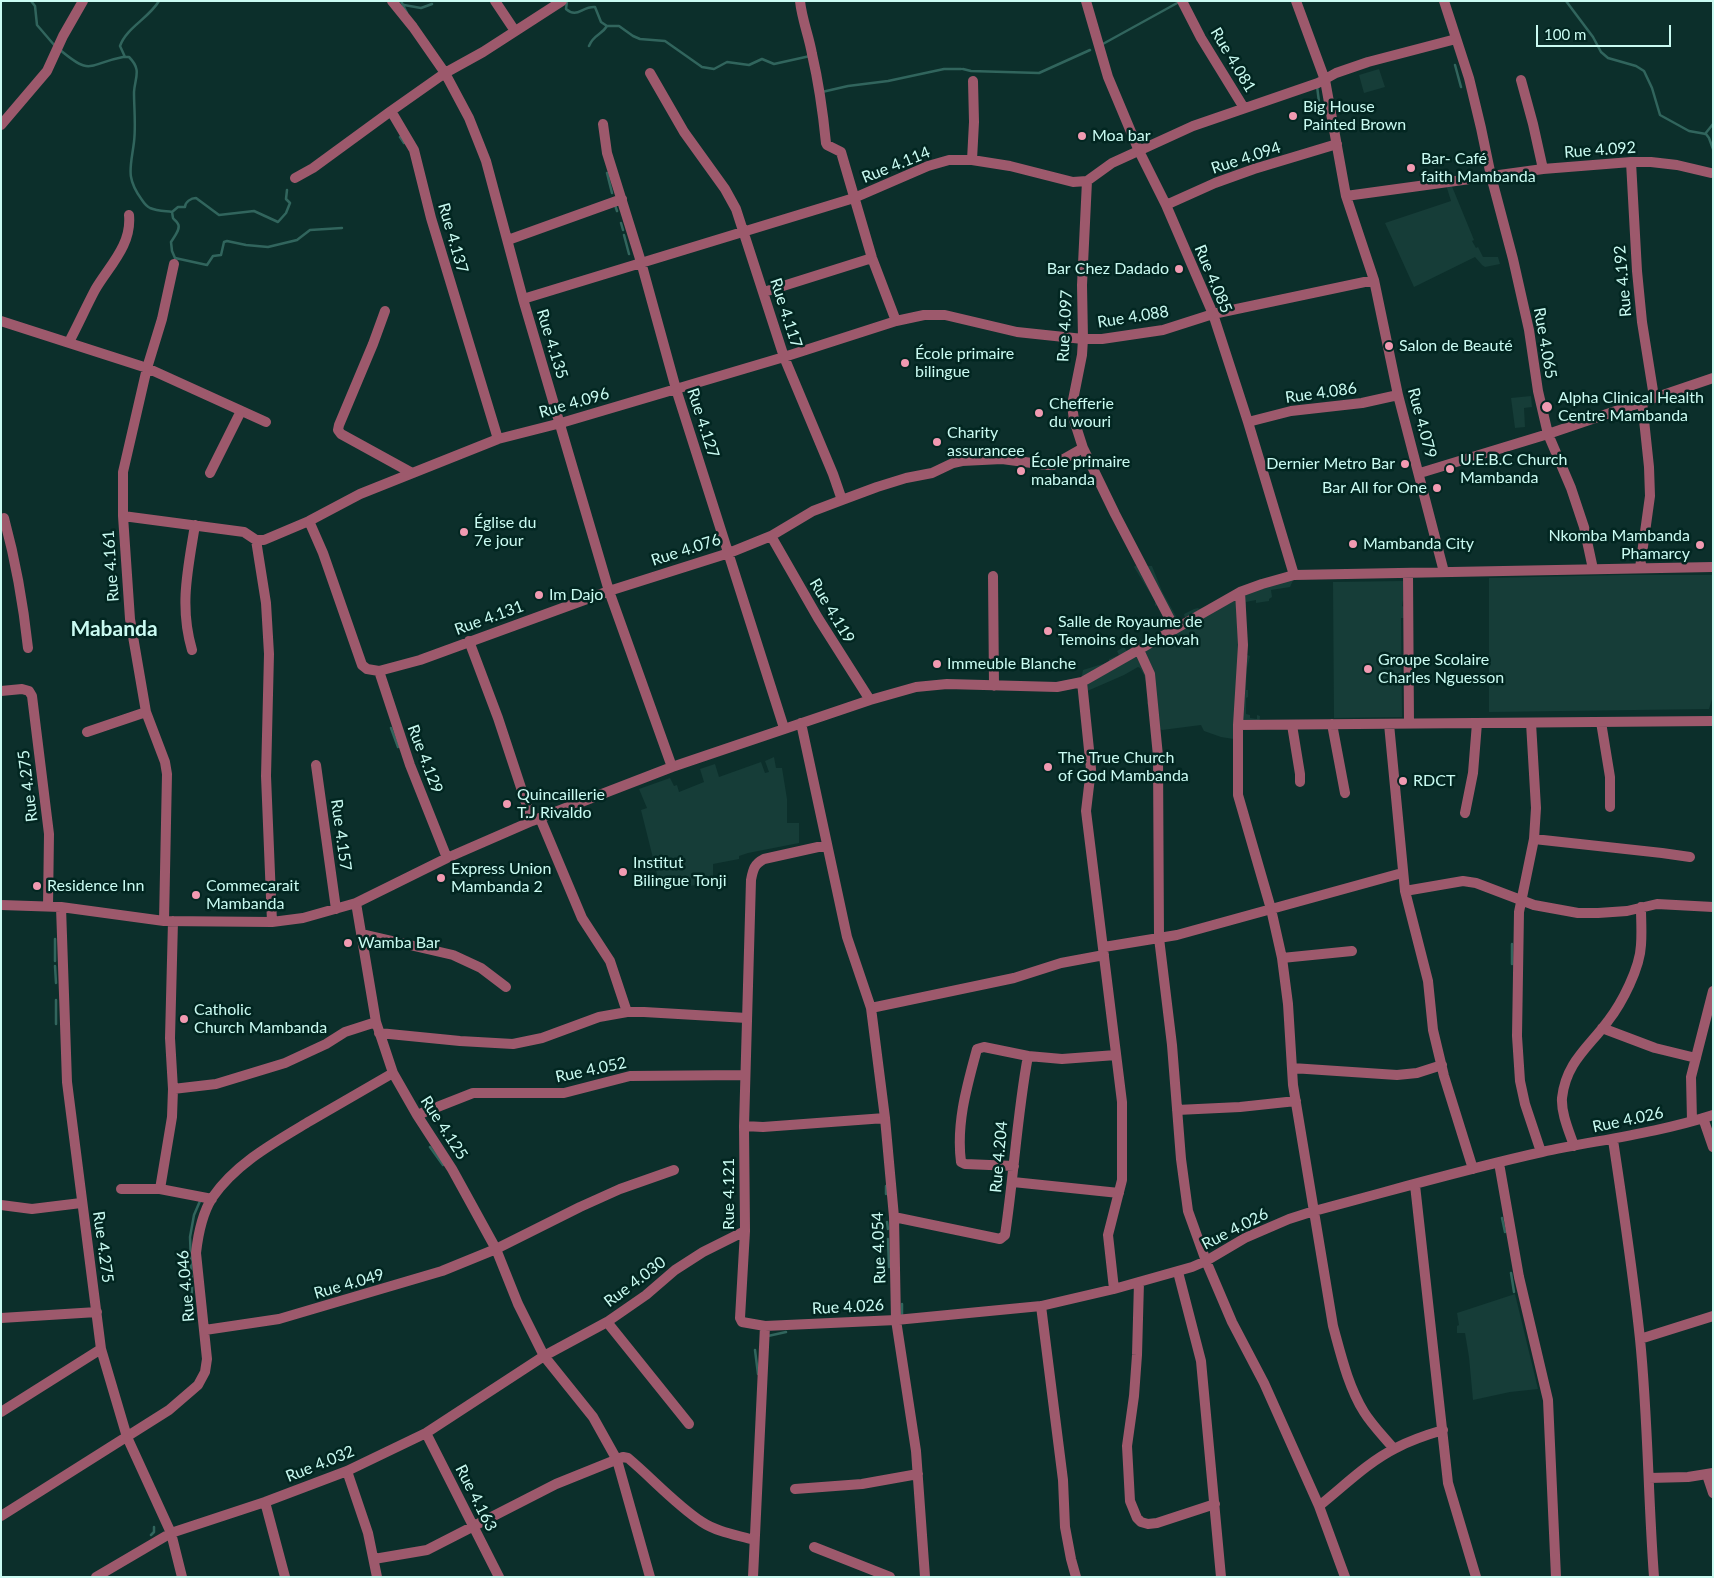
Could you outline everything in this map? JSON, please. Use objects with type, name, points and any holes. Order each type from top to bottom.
[{"type":"street","points":[[1,125],[47,71],[63,36],[83,1]]},
{"type":"street","name":"Rue 4.135","points":[[392,1],[413,26],[445,73],[469,118],[486,161],[523,299],[609,590],[672,767]]},
{"type":"street","points":[[494,1],[515,32]]},
{"type":"street","points":[[295,178],[313,168],[445,73],[483,52],[562,1]]},
{"type":"street","points":[[800,1],[801,14],[812,53],[823,110],[826,143],[841,152],[872,258],[896,321]]},
{"type":"street","name":"Rue 4.085","points":[[1086,1],[1108,77],[1139,151],[1166,205],[1213,314],[1294,575]]},
{"type":"street","name":"Rue 4.081","points":[[1182,1],[1201,38],[1244,108]]},
{"type":"street","name":"Rue 4.079","points":[[1296,1],[1324,80],[1346,196],[1374,280],[1398,395],[1420,473],[1444,572]]},
{"type":"street","name":"Rue 4.065","points":[[1444,1],[1469,78],[1491,176],[1513,259],[1529,330],[1538,392],[1548,434],[1571,488],[1584,528],[1593,569]]},
{"type":"street","points":[[1086,181],[1112,163],[1193,126],[1324,80],[1336,73],[1368,62],[1456,39]]},
{"type":"street","name":"Rue 4.117","points":[[650,73],[684,132],[725,189],[736,209],[784,357],[842,500]]},
{"type":"street","points":[[1521,80],[1543,169]]},
{"type":"street","points":[[972,81],[974,122],[972,160]]},
{"type":"street","name":"Rue 4.137","points":[[391,111],[414,150],[431,218],[498,439]]},
{"type":"street","name":"Rue 4.127","points":[[603,124],[606,153],[641,262],[676,389],[784,728]]},
{"type":"street","name":"Rue 4.094","points":[[1166,205],[1215,183],[1254,169],[1337,144]]},
{"type":"street","name":"Rue 4.114","points":[[523,299],[854,198],[928,166],[949,160],[972,160],[1010,166],[1073,182],[1086,181]]},
{"type":"street","name":"Rue 4.092","points":[[1346,196],[1543,169],[1631,162],[1677,165],[1711,173]]},
{"type":"street","name":"Rue 4.192","points":[[1631,162],[1637,271],[1642,322],[1654,397]]},
{"type":"street","name":"Rue 4.097","points":[[1086,181],[1083,339],[1082,355],[1072,405],[1074,420],[1083,448],[1175,629]]},
{"type":"street","points":[[508,240],[622,199]]},
{"type":"street","points":[[70,342],[96,289],[119,254],[127,237],[130,224],[129,215]]},
{"type":"street","points":[[764,292],[872,258]]},
{"type":"street","name":"Rue 4.161","points":[[160,1189],[172,1117],[174,1089],[170,1038],[167,774],[146,712],[130,619],[123,516],[123,472],[174,264]]},
{"type":"street","name":"Rue 4.088","points":[[896,321],[924,315],[945,315],[1017,332],[1083,339],[1127,336],[1163,330],[1213,314],[1374,280]]},
{"type":"street","points":[[385,311],[338,430],[341,434],[412,473]]},
{"type":"street","points":[[1,321],[148,368],[266,422]]},
{"type":"street","name":"Rue 4.096","points":[[256,540],[264,540],[308,521],[360,494],[498,439],[560,424],[784,357],[896,321]]},
{"type":"street","points":[[1420,473],[1548,434],[1713,378]]},
{"type":"street","name":"Rue 4.086","points":[[1248,422],[1291,411],[1362,403],[1398,395]]},
{"type":"street","points":[[1640,568],[1650,496],[1642,402]]},
{"type":"street","points":[[210,473],[242,411]]},
{"type":"street","points":[[771,536],[813,511],[906,478],[932,472],[953,463],[1002,459],[1047,465],[1053,464],[1083,448]]},
{"type":"street","points":[[123,516],[244,532],[256,540],[266,603],[269,654],[266,776],[272,922]]},
{"type":"street","points":[[4,518],[19,578],[28,648]]},
{"type":"street","points":[[308,521],[323,553],[362,665],[367,669],[379,671]]},
{"type":"street","points":[[192,650],[184,613],[187,574],[195,525]]},
{"type":"street","name":"Rue 4.076","points":[[609,590],[729,553],[771,536]]},
{"type":"street","name":"Rue 4.119","points":[[771,536],[818,618],[870,700]]},
{"type":"street","points":[[1,905],[61,907],[169,921],[272,922],[303,918],[336,910],[447,858],[536,820],[672,767],[870,700],[916,687],[947,684],[1057,687],[1082,682],[1240,592],[1294,575],[1713,567]]},
{"type":"street","points":[[1408,572],[1409,724]]},
{"type":"street","points":[[994,576],[994,686]]},
{"type":"street","name":"Rue 4.131","points":[[379,671],[420,660],[469,640],[609,590]]},
{"type":"street","points":[[1240,592],[1243,645],[1238,725],[1238,795],[1271,910],[1282,958],[1296,1101],[1334,1326],[1342,1359],[1354,1394],[1361,1407],[1394,1449]]},
{"type":"street","points":[[469,640],[536,820],[582,918],[610,961],[627,1012]]},
{"type":"street","points":[[1139,650],[1150,674],[1158,756],[1159,938],[1172,1045],[1181,1159],[1188,1211],[1206,1261],[1232,1322],[1264,1384],[1319,1506],[1345,1577]]},
{"type":"street","name":"Rue 4.129","points":[[379,671],[410,765],[447,858]]},
{"type":"street","points":[[1082,682],[1091,769],[1086,812],[1122,1102],[1122,1180],[1108,1235],[1114,1289]]},
{"type":"street","name":"Rue 4.275","points":[[1,691],[29,691],[32,696],[50,834],[48,906]]},
{"type":"street","points":[[87,732],[146,712]]},
{"type":"street","points":[[1238,725],[1713,721]]},
{"type":"street","points":[[1602,722],[1610,777],[1610,807]]},
{"type":"street","name":"Rue 4.054","points":[[802,723],[847,937],[871,1008],[885,1118],[894,1216],[896,1320],[916,1451],[925,1577]]},
{"type":"street","points":[[1465,813],[1473,773],[1477,723]]},
{"type":"street","points":[[1531,723],[1536,808],[1534,839],[1520,901],[1517,1036],[1518,1060],[1525,1104],[1541,1152]]},
{"type":"street","points":[[1332,724],[1345,793]]},
{"type":"street","points":[[1389,724],[1402,873],[1428,981],[1433,1030],[1473,1169]]},
{"type":"street","points":[[1292,725],[1300,782]]},
{"type":"street","name":"Rue 4.157","points":[[316,765],[336,910]]},
{"type":"street","points":[[1534,839],[1690,857]]},
{"type":"street","name":"Rue 4.121","points":[[765,1326],[746,1324],[740,1318],[745,1231],[744,1126],[751,880],[757,863],[764,859],[827,845]]},
{"type":"street","points":[[871,1008],[1014,978],[1104,951],[1271,910],[1402,873]]},
{"type":"street","points":[[1406,891],[1463,881],[1534,905],[1578,913],[1627,911],[1657,904],[1713,907]]},
{"type":"street","name":"Rue 4.125","points":[[356,902],[376,1022],[393,1073],[417,1115],[452,1169],[496,1249],[518,1304],[544,1356],[593,1417],[616,1460],[650,1577]]},
{"type":"street","name":"Rue 4.275","points":[[61,907],[66,1082],[101,1349],[127,1437],[171,1533],[182,1577]]},
{"type":"street","points":[[1574,1146],[1563,1109],[1562,1098],[1566,1081],[1575,1060],[1602,1028],[1622,999],[1630,983],[1640,953],[1641,907]]},
{"type":"street","points":[[362,934],[453,955],[481,968],[506,986]]},
{"type":"street","points":[[1282,958],[1352,951]]},
{"type":"street","points":[[1692,1121],[1690,1089],[1713,991]]},
{"type":"street","points":[[379,1033],[513,1044],[542,1038],[599,1017],[627,1012],[747,1018]]},
{"type":"street","points":[[174,1089],[216,1084],[285,1063],[326,1044],[345,1032],[376,1022]]},
{"type":"street","points":[[1602,1028],[1655,1048],[1696,1058]]},
{"type":"street","points":[[1014,1166],[965,1164],[962,1162],[961,1122],[963,1101],[977,1049],[984,1047],[1028,1056],[1062,1059],[1116,1055]]},
{"type":"street","name":"Rue 4.204","points":[[894,1216],[1000,1239],[1005,1235],[1013,1182],[1018,1112],[1028,1056]]},
{"type":"street","points":[[1292,1068],[1397,1075],[1416,1073],[1442,1065]]},
{"type":"street","name":"Rue 4.046","points":[[1,1516],[169,1410],[198,1385],[205,1372],[207,1359],[196,1253],[205,1212],[212,1199],[234,1172],[267,1147],[393,1073]]},
{"type":"street","name":"Rue 4.052","points":[[417,1115],[474,1093],[564,1093],[630,1076],[745,1075]]},
{"type":"street","points":[[1177,1110],[1240,1107],[1296,1101]]},
{"type":"street","points":[[1708,1116],[1713,1147]]},
{"type":"street","name":"Rue 4.026","points":[[765,1326],[896,1320],[1041,1306],[1178,1272],[1206,1261],[1245,1238],[1289,1219],[1314,1211],[1499,1162],[1541,1152],[1613,1140],[1708,1116]]},
{"type":"street","points":[[744,1126],[885,1118]]},
{"type":"street","points":[[1613,1140],[1640,1339],[1648,1437],[1654,1577]]},
{"type":"street","points":[[1499,1162],[1519,1277],[1548,1400],[1556,1577]]},
{"type":"street","name":"Rue 4.049","points":[[205,1330],[279,1319],[442,1271],[496,1249],[620,1189],[674,1170]]},
{"type":"street","points":[[1013,1182],[1119,1194]]},
{"type":"street","points":[[1415,1185],[1448,1482],[1476,1577]]},
{"type":"street","points":[[121,1189],[160,1189],[212,1199]]},
{"type":"street","points":[[1,1205],[32,1209],[82,1203]]},
{"type":"street","name":"Rue 4.030","points":[[544,1356],[606,1322],[646,1295],[675,1270],[704,1252],[745,1231]]},
{"type":"street","points":[[1178,1272],[1201,1360],[1221,1577]]},
{"type":"street","points":[[1139,1282],[1134,1396],[1127,1446],[1130,1502],[1137,1518],[1141,1522],[1148,1524],[1157,1524],[1215,1504]]},
{"type":"street","points":[[1041,1306],[1063,1480],[1065,1527],[1076,1577]]},
{"type":"street","points":[[1,1318],[97,1312]]},
{"type":"street","points":[[1640,1339],[1713,1316]]},
{"type":"street","points":[[606,1322],[689,1424]]},
{"type":"street","points":[[753,1577],[765,1326]]},
{"type":"street","points":[[1,1412],[101,1349]]},
{"type":"street","name":"Rue 4.032","points":[[96,1577],[171,1533],[265,1502],[347,1471],[426,1434],[544,1356]]},
{"type":"street","points":[[1319,1506],[1370,1464],[1394,1449],[1415,1439],[1443,1430]]},
{"type":"street","name":"Rue 4.163","points":[[426,1434],[498,1577]]},
{"type":"street","points":[[374,1559],[427,1550],[556,1484],[623,1457],[628,1458],[666,1493],[702,1522],[754,1540]]},
{"type":"street","points":[[347,1471],[368,1533],[377,1577]]},
{"type":"street","points":[[795,1489],[862,1484],[918,1474]]},
{"type":"street","points":[[1649,1478],[1710,1474],[1713,1493]]},
{"type":"street","points":[[265,1502],[286,1577]]},
{"type":"street","points":[[814,1547],[890,1577]]},
{"type":"shaded area","points":[[1379,69],[1385,87],[1364,93],[1359,75]]},
{"type":"shaded area","points":[[1451,184],[1476,248],[1478,247],[1483,257],[1498,257],[1500,264],[1485,267],[1475,257],[1414,287],[1385,223],[1451,201],[1446,185]]},
{"type":"shaded area","points":[[1531,396],[1532,407],[1524,408],[1525,427],[1515,428],[1511,398]]},
{"type":"shaded area","points":[[1135,566],[1152,566],[1162,591],[1178,620],[1185,618],[1184,614],[1194,609],[1199,609],[1295,576],[1290,587],[1271,590],[1272,597],[1269,601],[1256,603],[1256,600],[1246,602],[1245,606],[1245,654],[1250,656],[1247,668],[1246,690],[1248,690],[1248,697],[1246,698],[1246,714],[1250,715],[1250,718],[1257,719],[1257,715],[1260,716],[1259,728],[1240,729],[1240,740],[1221,737],[1204,731],[1201,725],[1162,730],[1152,726],[1147,703],[1149,699],[1147,686],[1144,675],[1138,667],[1085,692],[1080,685],[1083,670],[1109,662],[1109,659],[1119,655],[1117,651],[1124,647],[1127,651],[1139,641],[1150,637],[1155,639],[1171,631],[1158,605],[1155,606],[1155,601]]},
{"type":"shaded area","points":[[1713,575],[1713,696],[1709,709],[1489,712],[1489,578]]},
{"type":"shaded area","name":"Groupe Scolaire Charles Nguesson","points":[[1403,581],[1402,606],[1405,607],[1405,618],[1401,618],[1402,717],[1334,718],[1333,582]]},
{"type":"shaded area","points":[[774,757],[776,768],[782,768],[787,799],[787,823],[799,823],[799,843],[748,853],[739,856],[739,859],[713,864],[713,881],[681,888],[679,881],[660,886],[641,810],[647,808],[639,789],[670,778],[674,786],[677,785],[679,792],[704,782],[700,769],[715,764],[719,777],[761,762],[765,773],[769,772],[765,761]]},
{"type":"shaded area","points":[[1515,1294],[1538,1389],[1510,1392],[1473,1400],[1465,1333],[1457,1333],[1457,1326],[1459,1325],[1457,1313]]},
{"type":"waterway","points":[[31,1],[35,6],[37,25],[55,46]]},
{"type":"waterway","points":[[125,57],[120,46],[123,40],[132,28],[150,13],[159,1]]},
{"type":"waterway","points":[[401,1],[407,13]]},
{"type":"waterway","points":[[567,1],[566,9],[570,12],[573,13],[595,7],[601,22],[607,26],[619,26],[640,39],[665,41],[702,67],[714,69],[727,62],[749,65],[762,59],[774,64],[810,56]]},
{"type":"waterway","points":[[1566,1],[1593,37],[1601,52],[1608,58],[1636,66],[1644,71],[1652,88],[1660,115],[1689,131],[1706,134],[1713,149]]},
{"type":"waterway","points":[[1101,45],[1179,2]]},
{"type":"waterway","points":[[404,5],[421,8],[432,4]]},
{"type":"waterway","points":[[589,46],[593,39],[607,26]]},
{"type":"waterway","points":[[59,49],[84,66],[96,65],[123,57],[129,57],[133,62],[137,74],[134,92],[135,130],[131,178],[133,185],[147,206],[155,210],[172,212]]},
{"type":"waterway","points":[[963,69],[971,71],[1039,73],[1090,50]]},
{"type":"waterway","points":[[1455,65],[1461,87]]},
{"type":"waterway","points":[[822,92],[944,69],[961,69]]},
{"type":"waterway","points":[[1317,86],[1319,102]]},
{"type":"waterway","points":[[1705,134],[1713,124]]},
{"type":"waterway","points":[[400,137],[404,143]]},
{"type":"waterway","points":[[607,173],[612,193]]},
{"type":"waterway","points":[[1424,177],[1436,175]]},
{"type":"waterway","points":[[172,212],[178,207],[185,207],[186,203],[196,198],[219,215],[254,211],[278,222],[286,213],[290,203],[286,199],[287,190]]},
{"type":"waterway","points":[[615,205],[617,211]]},
{"type":"waterway","points":[[172,212],[173,218],[179,226],[171,242],[175,258],[207,265],[213,256],[221,255],[224,242],[227,241],[268,247],[297,240],[310,230],[342,228]]},
{"type":"waterway","points":[[621,223],[623,230]]},
{"type":"waterway","points":[[624,235],[629,254]]},
{"type":"waterway","points":[[391,728],[398,747]]},
{"type":"waterway","points":[[55,939],[55,961]]},
{"type":"waterway","points":[[1512,944],[1512,964]]},
{"type":"waterway","points":[[55,966],[56,983]]},
{"type":"waterway","points":[[56,1000],[56,1024]]},
{"type":"waterway","points":[[430,1147],[443,1165]]},
{"type":"waterway","points":[[886,1186],[886,1194]]},
{"type":"waterway","points":[[193,1318],[191,1307],[190,1237],[194,1215],[200,1201]]},
{"type":"waterway","points":[[1502,1218],[1505,1232]]},
{"type":"waterway","points":[[887,1222],[888,1229]]},
{"type":"waterway","points":[[888,1239],[889,1267]]},
{"type":"waterway","points":[[1511,1273],[1514,1292]]},
{"type":"waterway","points":[[902,1304],[902,1317]]},
{"type":"waterway","points":[[768,1336],[786,1332]]},
{"type":"waterway","points":[[755,1350],[758,1374]]},
{"type":"waterway","points":[[151,1535],[154,1532],[154,1527]]},
{"type":"place","name":"Big House Painted Brown","points":[[1293,116]]},
{"type":"place","name":"Moa bar","points":[[1082,136]]},
{"type":"place","name":"Bar- Café faith Mambanda","points":[[1411,168]]},
{"type":"place","name":"Bar Chez Dadado","points":[[1179,269]]},
{"type":"place","name":"Salon de Beauté","points":[[1389,346]]},
{"type":"place","name":"École primaire bilingue","points":[[905,363]]},
{"type":"place","name":"Alpha Clinical Health Centre Mambanda","points":[[1547,407]]},
{"type":"place","name":"Chefferie du wouri","points":[[1039,413]]},
{"type":"place","name":"Charity assurancee","points":[[937,442]]},
{"type":"place","name":"Dernier Metro Bar","points":[[1405,464]]},
{"type":"place","name":"U.E.B.C Church Mambanda","points":[[1450,469]]},
{"type":"place","name":"École primaire mabanda","points":[[1021,471]]},
{"type":"place","name":"Bar All for One","points":[[1437,488]]},
{"type":"place","name":"Église du 7e jour","points":[[464,532]]},
{"type":"place","name":"Mambanda City","points":[[1353,544]]},
{"type":"place","name":"Nkomba Mambanda Phamarcy","points":[[1700,545]]},
{"type":"place","name":"Im Dajo","points":[[539,595]]},
{"type":"place","name":"Salle de Royaume de Temoins de Jehovah","points":[[1048,631]]},
{"type":"place","name":"Immeuble Blanche","points":[[937,664]]},
{"type":"place","name":"Groupe Scolaire Charles Nguesson","points":[[1368,669]]},
{"type":"place","name":"The True Church of God Mambanda","points":[[1048,767]]},
{"type":"place","name":"RDCT","points":[[1403,781]]},
{"type":"place","name":"Quincaillerie T.J Rivaldo","points":[[507,804]]},
{"type":"place","name":"Institut Bilingue Tonji","points":[[623,872]]},
{"type":"place","name":"Express Union Mambanda 2","points":[[441,878]]},
{"type":"place","name":"Residence Inn","points":[[37,886]]},
{"type":"place","name":"Commecarait Mambanda","points":[[196,895]]},
{"type":"place","name":"Wamba Bar","points":[[348,943]]},
{"type":"place","name":"Catholic Church Mambanda","points":[[184,1019]]},
{"type":"district","name":"Mabanda","points":[[114,629]]}]
